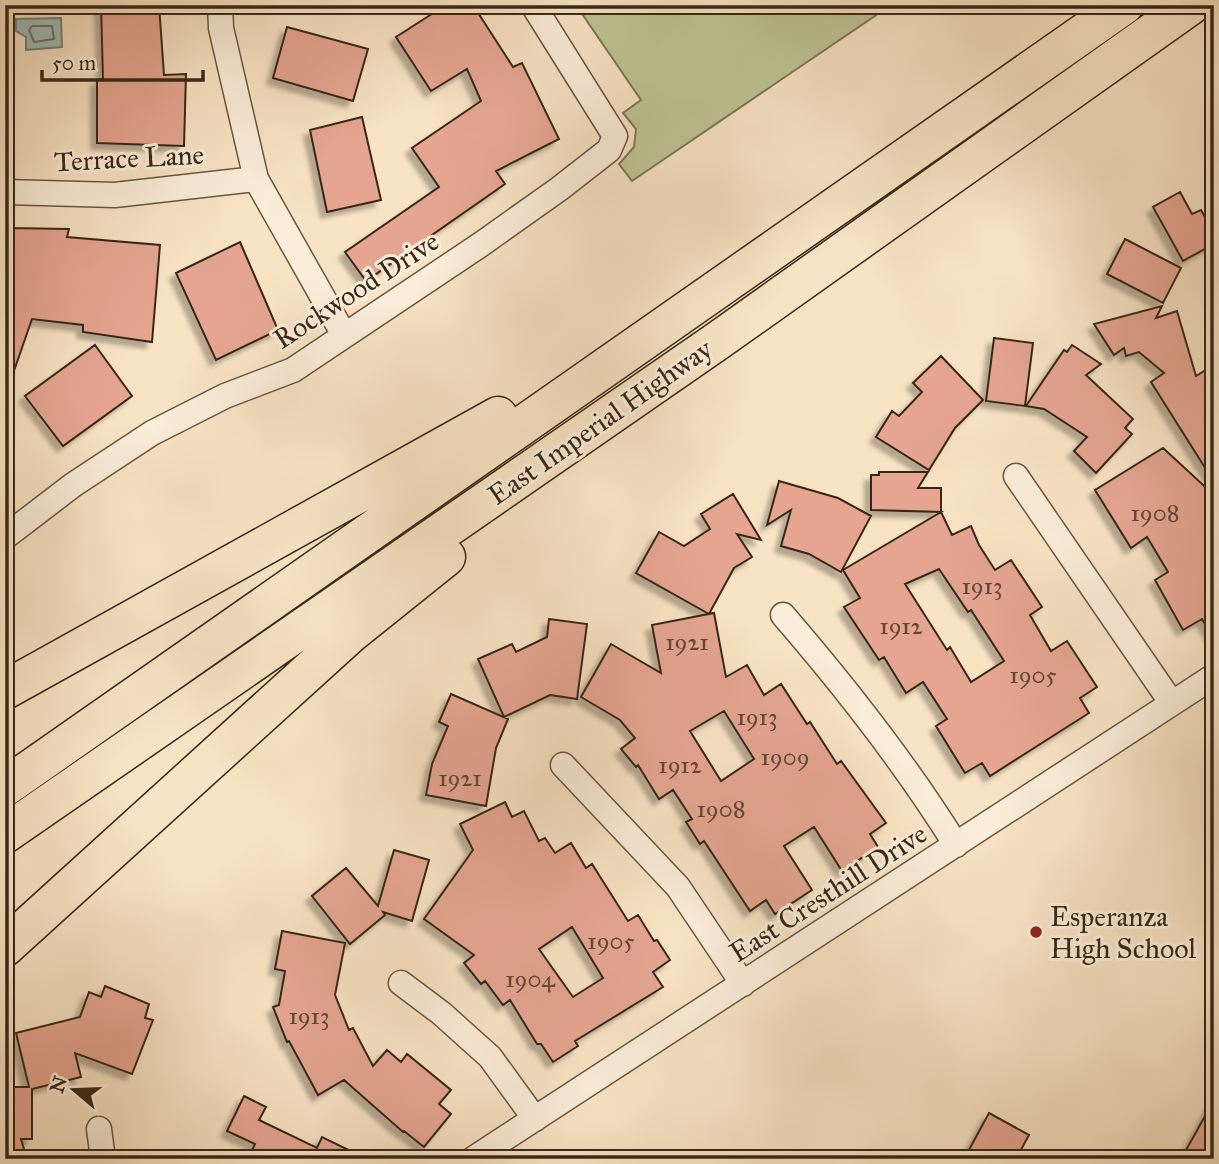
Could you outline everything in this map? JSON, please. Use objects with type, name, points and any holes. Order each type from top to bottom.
[{"type":"highway","name":"East Imperial Highway","points":[[5,787],[1124,5]]},
{"type":"highway","name":"East Imperial Highway","points":[[5,834],[716,342],[1191,5]]},
{"type":"highway","points":[[5,690],[683,313]]},
{"type":"highway","points":[[5,947],[350,634],[716,342]]},
{"type":"street","points":[[220,5],[221,28],[256,178],[344,335]]},
{"type":"street","name":"Rockwood Drive","points":[[5,537],[73,485],[152,433],[225,396],[293,370],[559,190],[608,150],[615,136],[533,5]]},
{"type":"street","name":"Terrace Lane","points":[[5,192],[115,195],[256,178]]},
{"type":"street","points":[[1016,476],[1171,702]]},
{"type":"street","points":[[783,615],[842,684],[924,793],[956,845]]},
{"type":"street","name":"East Cresthill Drive","points":[[473,1159],[1214,676]]},
{"type":"street","points":[[563,765],[678,887],[743,984]]},
{"type":"street","points":[[401,983],[490,1057],[535,1119]]},
{"type":"street","points":[[99,1129],[103,1159]]},
{"type":"green space","points":[[576,5],[891,5],[632,181],[619,164],[634,147],[636,129],[623,113],[641,100]]},
{"type":"water","points":[[61,18],[62,47],[26,50],[26,37],[16,31],[16,19]]},
{"type":"building","points":[[101,5],[159,5],[164,75],[186,74],[184,146],[97,143],[97,80],[103,79]]},
{"type":"building","points":[[446,5],[473,5],[513,67],[522,63],[559,139],[496,171],[505,184],[366,281],[345,252],[439,187],[412,148],[481,101],[467,69],[431,91],[396,37]]},
{"type":"building","points":[[287,27],[368,49],[353,101],[273,78]]},
{"type":"building","points":[[362,117],[381,200],[327,212],[310,130]]},
{"type":"building","points":[[1180,192],[1192,214],[1201,210],[1214,233],[1214,244],[1183,261],[1153,207]]},
{"type":"building","points":[[8,228],[69,229],[67,237],[160,245],[152,342],[83,332],[83,325],[32,319],[8,388],[5,387],[5,241]]},
{"type":"building","points":[[1125,239],[1181,268],[1163,303],[1107,274]]},
{"type":"building","points":[[240,242],[278,330],[216,360],[176,273]]},
{"type":"building","points":[[1162,306],[1156,318],[1177,311],[1196,376],[1214,365],[1214,482],[1151,382],[1164,373],[1139,352],[1126,356],[1124,348],[1114,355],[1094,324]]},
{"type":"building","points":[[994,338],[1033,343],[1025,406],[986,401]]},
{"type":"building","points":[[95,345],[132,396],[63,446],[25,396]]},
{"type":"building","points":[[1072,345],[1101,364],[1086,375],[1133,419],[1125,428],[1132,434],[1096,473],[1074,451],[1087,437],[1044,409],[1026,406],[1064,350],[1067,352]]},
{"type":"building","points":[[941,356],[983,400],[955,428],[929,470],[876,437],[892,411],[899,416],[922,392],[913,383]]},
{"type":"building","points":[[1163,448],[1214,495],[1214,639],[1202,619],[1183,630],[1155,580],[1168,572],[1147,537],[1131,548],[1095,490]]},
{"type":"building","points":[[879,472],[928,472],[918,488],[941,488],[941,512],[871,510],[871,475],[879,475]]},
{"type":"building","points":[[779,481],[838,498],[871,516],[841,572],[809,554],[781,546],[791,510],[767,525]]},
{"type":"building","points":[[733,494],[761,540],[737,534],[752,557],[734,568],[709,614],[636,573],[659,532],[684,546],[710,529],[701,514]]},
{"type":"building","points":[[941,512],[952,535],[971,526],[995,570],[1011,560],[1042,607],[1030,615],[1051,651],[1067,641],[1097,687],[1080,698],[1089,713],[990,776],[982,763],[965,773],[936,726],[947,719],[923,682],[906,693],[884,657],[879,660],[844,607],[860,598],[843,570]],"holes":[[[939,569],[968,612],[971,610],[1004,661],[971,682],[950,647],[947,650],[905,584]]]},
{"type":"building","points":[[714,613],[726,677],[747,665],[764,695],[781,684],[837,764],[841,761],[886,823],[870,834],[878,847],[842,871],[814,827],[784,846],[812,890],[775,914],[766,900],[750,911],[704,841],[700,844],[686,822],[692,819],[673,790],[659,799],[638,765],[636,767],[621,749],[635,738],[620,720],[581,697],[611,644],[661,673],[652,625]],"holes":[[[724,711],[754,759],[721,781],[690,731]]]},
{"type":"building","points":[[549,619],[587,624],[577,699],[550,695],[504,717],[478,659],[512,644],[516,652],[547,637]]},
{"type":"building","points":[[451,694],[508,719],[496,748],[486,806],[426,795],[432,764],[448,726],[439,722]]},
{"type":"building","points":[[505,802],[512,817],[524,811],[539,841],[545,838],[555,853],[571,843],[586,868],[592,864],[628,921],[638,915],[670,960],[653,972],[663,987],[575,1041],[578,1046],[553,1062],[541,1044],[537,1044],[510,1000],[503,1005],[485,981],[481,984],[464,963],[474,955],[424,919],[473,850],[460,824]],"holes":[[[572,927],[603,978],[573,997],[539,949]]]},
{"type":"building","points":[[394,850],[429,860],[412,921],[383,912],[385,915],[350,944],[312,896],[346,868],[378,906]]},
{"type":"building","points":[[282,931],[345,943],[335,995],[349,1030],[353,1028],[373,1066],[387,1050],[401,1062],[407,1054],[451,1090],[439,1104],[451,1114],[424,1147],[344,1080],[318,1095],[289,1041],[287,1042],[273,1007],[279,1005],[285,971],[275,969]]},
{"type":"building","points":[[105,986],[149,1004],[145,1018],[153,1020],[132,1074],[75,1053],[81,1077],[32,1089],[32,1139],[21,1139],[27,1159],[5,1159],[5,1087],[29,1087],[16,1033],[80,1017],[89,992],[101,997]]},
{"type":"building","points":[[244,1096],[266,1107],[259,1120],[317,1148],[322,1137],[367,1159],[248,1159],[255,1144],[227,1131]]},
{"type":"building","points":[[1214,1100],[1214,1159],[1181,1159]]},
{"type":"building","points":[[989,1113],[1029,1135],[1016,1159],[964,1159]]},
{"type":"place","name":"Esperanza High School","points":[[1036,932]]}]
